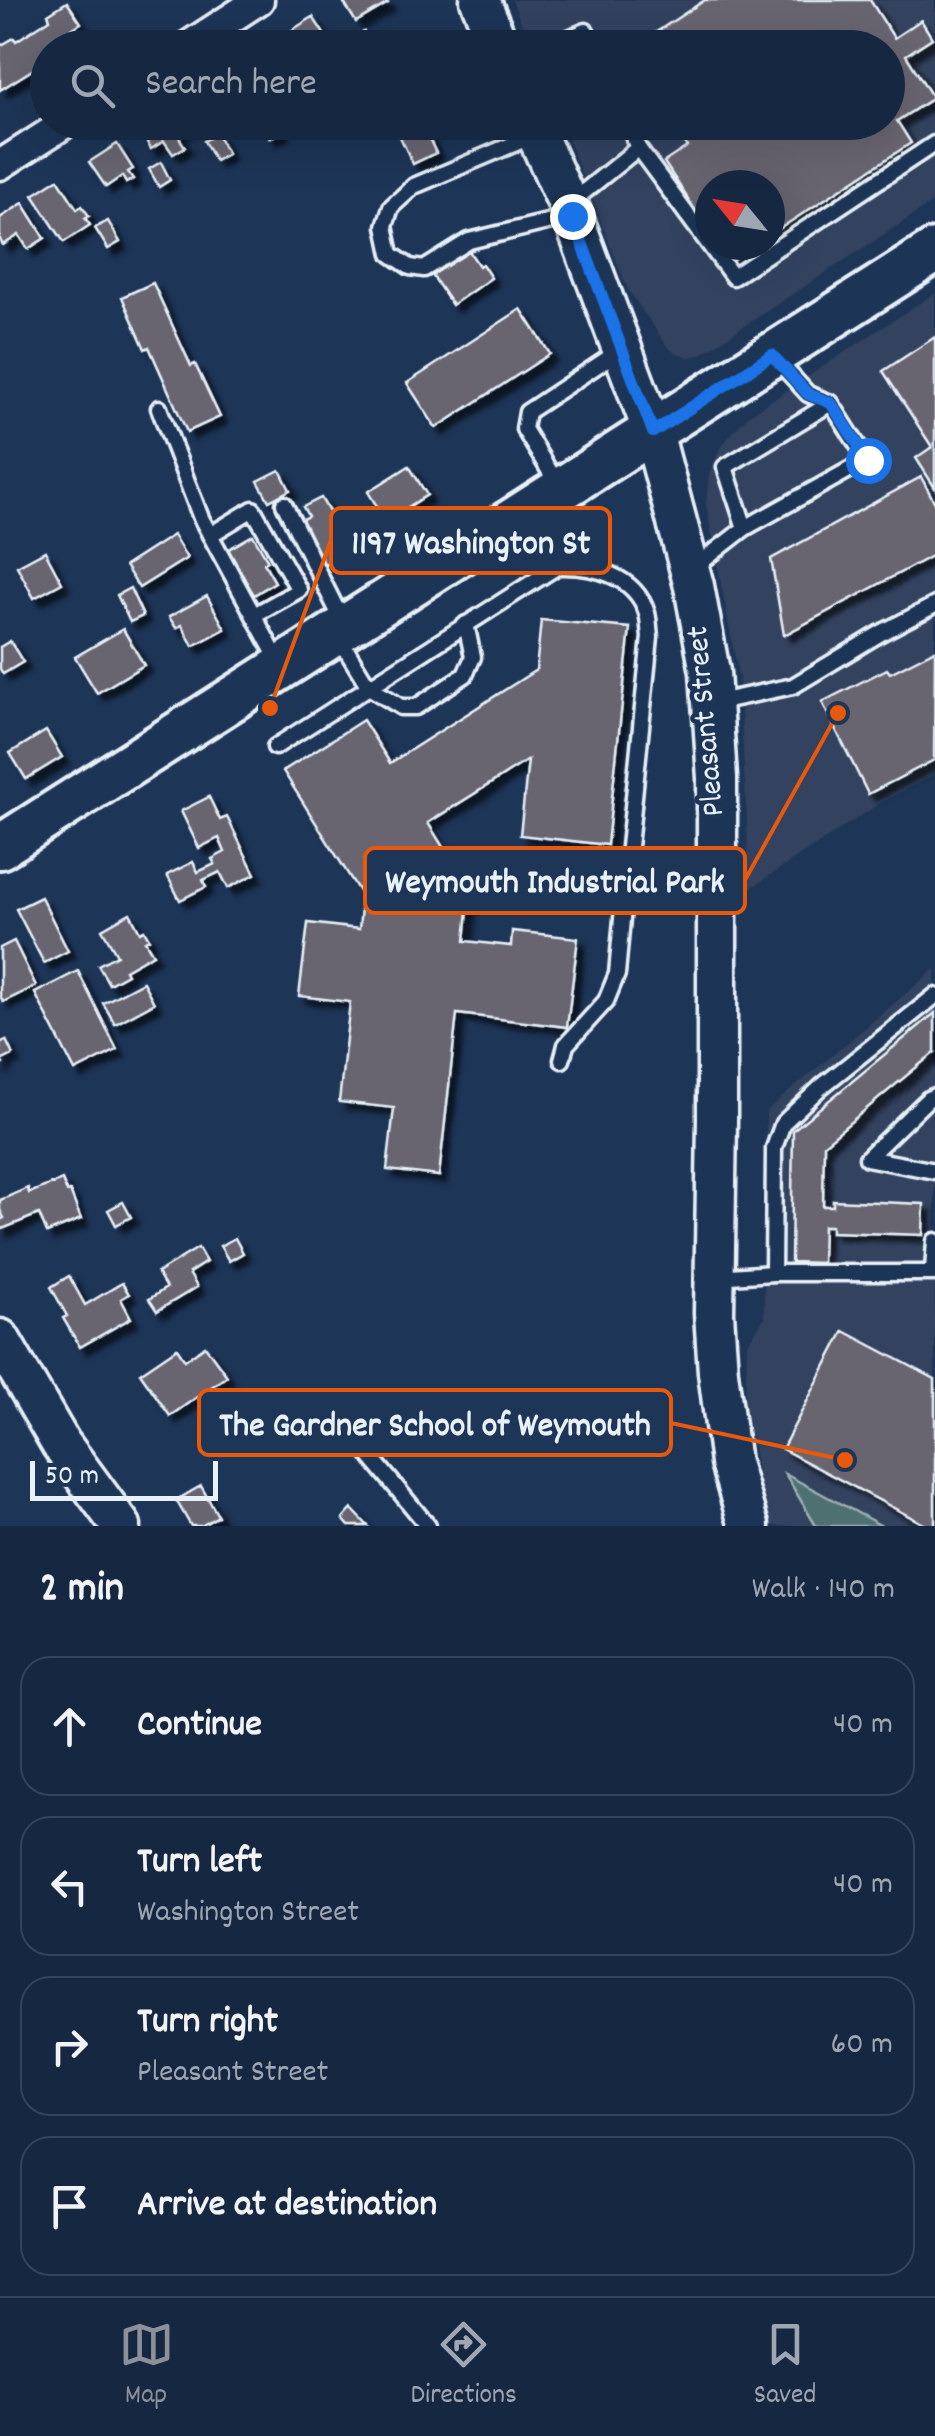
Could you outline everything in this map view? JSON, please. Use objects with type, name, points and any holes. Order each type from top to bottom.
[{"type":"main road","points":[[480,0],[492,30]]},
{"type":"main road","name":"Pleasant Street","points":[[539,140],[570,210],[653,432],[690,570],[710,672],[717,778],[718,1372],[730,1463],[749,1526]]},
{"type":"main road","points":[[0,847],[935,250]]},
{"type":"main road","points":[[0,1339],[61,1444],[122,1526]]},
{"type":"street","points":[[212,30],[259,0]]},
{"type":"street","points":[[0,165],[39,140]]},
{"type":"lane","points":[[509,140],[414,186],[391,207],[385,226],[391,254],[410,267],[424,269],[469,241],[570,210],[638,148]]},
{"type":"lane","points":[[635,140],[733,277],[935,146]]},
{"type":"lane","points":[[560,490],[524,429],[526,412],[622,349]]},
{"type":"lane","points":[[690,570],[744,528],[868,460],[831,403],[808,394],[772,355]]},
{"type":"lane","points":[[744,528],[726,467],[831,403]]},
{"type":"lane","points":[[159,408],[210,535],[282,667]]},
{"type":"lane","points":[[284,504],[370,687],[401,708],[416,706],[465,675],[473,656],[466,624]]},
{"type":"lane","points":[[210,535],[253,509],[299,590],[254,615]]},
{"type":"lane","points":[[275,748],[558,566],[613,574],[634,590],[647,612],[650,638],[617,974],[606,1001],[566,1045],[562,1060]]},
{"type":"lane","points":[[713,703],[793,686],[935,605]]},
{"type":"lane","points":[[624,897],[717,903]]},
{"type":"lane","points":[[773,1273],[774,1148],[783,1124],[822,1086],[935,996]]},
{"type":"lane","points":[[935,1096],[928,1098],[867,1158],[935,1172]]},
{"type":"lane","points":[[715,1278],[773,1273],[934,1272],[935,1241]]},
{"type":"lane","points":[[353,1435],[428,1526]]},
{"type":"shaded area","points":[[512,0],[935,0],[935,201],[700,355],[675,353],[628,290],[568,140],[905,140],[905,30],[524,30]]},
{"type":"shaded area","points":[[935,293],[935,774],[880,803],[748,890],[739,679],[706,504],[709,474],[719,450],[749,415]]},
{"type":"shaded area","points":[[935,969],[935,1526],[771,1526],[745,1404],[747,1344],[764,1318],[766,1111]]},
{"type":"green space","points":[[785,1474],[882,1526],[816,1526]]},
{"type":"building","points":[[342,0],[386,0],[388,3],[356,22]]},
{"type":"building","points":[[705,0],[870,0],[889,30],[659,30]]},
{"type":"building","points":[[67,2],[81,23],[70,30],[33,30],[50,19],[48,14]]},
{"type":"building","points":[[313,17],[321,30],[292,30]]},
{"type":"building","points":[[921,20],[932,38],[906,55],[933,98],[905,116],[905,31]]},
{"type":"building","points":[[30,32],[30,71],[0,90],[0,46],[14,38],[16,41]]},
{"type":"building","points":[[905,134],[911,143],[785,225],[785,170],[695,170],[695,210],[664,162],[687,147],[683,140],[905,140]]},
{"type":"building","points":[[146,140],[181,140],[185,147],[173,154],[164,141],[151,149]]},
{"type":"building","points":[[220,140],[227,154],[215,161],[204,141]]},
{"type":"building","points":[[402,140],[430,140],[436,153],[413,164]]},
{"type":"building","points":[[117,144],[133,169],[128,172],[133,179],[126,183],[122,176],[106,187],[89,162]]},
{"type":"building","points":[[161,162],[170,180],[159,187],[149,169]]},
{"type":"building","points":[[58,179],[77,209],[82,206],[89,216],[85,218],[90,225],[64,242],[33,195]]},
{"type":"building","points":[[23,203],[45,238],[28,249],[19,235],[3,245],[0,218]]},
{"type":"building","points":[[108,221],[120,242],[108,249],[95,228]]},
{"type":"building","points":[[469,251],[491,278],[452,305],[432,275]]},
{"type":"building","points":[[153,283],[191,366],[195,364],[220,417],[187,432],[122,297]]},
{"type":"building","points":[[521,309],[550,354],[436,428],[407,383]]},
{"type":"building","points":[[935,337],[935,488],[916,458],[932,447],[883,371]]},
{"type":"building","points":[[409,466],[427,495],[386,521],[368,492]]},
{"type":"building","points":[[280,470],[290,490],[269,501],[258,481]]},
{"type":"building","points":[[921,477],[935,503],[935,554],[784,635],[771,559]]},
{"type":"building","points":[[321,498],[346,541],[336,547],[340,555],[323,565],[299,521],[308,516],[303,507]]},
{"type":"building","points":[[173,535],[187,558],[139,588],[125,566]]},
{"type":"building","points":[[253,535],[275,582],[254,595],[227,550]]},
{"type":"building","points":[[45,551],[62,583],[34,598],[17,566]]},
{"type":"building","points":[[130,588],[143,616],[130,622],[117,595]]},
{"type":"building","points":[[207,596],[225,629],[193,646],[182,625],[176,628],[169,617]]},
{"type":"building","points":[[541,620],[630,628],[607,845],[520,835],[528,760],[428,823],[470,890],[465,941],[511,946],[512,931],[578,938],[567,1027],[457,1014],[439,1176],[387,1170],[394,1108],[339,1102],[350,1002],[299,996],[308,923],[359,929],[362,896],[283,771],[363,720],[390,763],[536,670]]},
{"type":"building","points":[[123,629],[144,665],[97,693],[75,657]]},
{"type":"building","points":[[10,641],[23,662],[3,674],[0,647]]},
{"type":"building","points":[[935,650],[934,760],[868,794],[822,702]]},
{"type":"building","points":[[46,731],[62,757],[26,779],[10,753]]},
{"type":"building","points":[[209,797],[220,820],[227,817],[255,874],[228,888],[220,872],[203,880],[206,887],[180,900],[167,875],[193,862],[198,872],[215,864],[212,859],[225,852],[219,838],[199,848],[181,811]]},
{"type":"building","points":[[41,897],[68,951],[44,963],[16,909]]},
{"type":"building","points":[[130,913],[140,932],[144,930],[153,954],[109,984],[98,965],[117,955],[102,929]]},
{"type":"building","points":[[14,941],[36,986],[3,1002],[0,948]]},
{"type":"building","points":[[78,971],[117,1050],[75,1071],[35,993]]},
{"type":"building","points":[[143,982],[154,1003],[115,1024],[103,1003]]},
{"type":"building","points":[[935,1013],[935,1052],[824,1144],[823,1206],[833,1206],[833,1200],[924,1204],[923,1235],[831,1232],[831,1226],[823,1226],[822,1263],[791,1262],[793,1130]]},
{"type":"building","points":[[6,1040],[13,1055],[1,1061],[0,1066],[0,1043]]},
{"type":"building","points":[[62,1180],[81,1219],[47,1233],[39,1214],[0,1230],[0,1220],[4,1218],[0,1200]]},
{"type":"building","points":[[123,1202],[131,1217],[116,1225],[108,1210]]},
{"type":"building","points":[[235,1238],[243,1253],[229,1261],[220,1246]]},
{"type":"building","points":[[198,1248],[206,1262],[189,1273],[197,1287],[157,1311],[149,1299],[166,1288],[157,1273]]},
{"type":"building","points":[[69,1276],[85,1305],[122,1283],[129,1294],[121,1299],[131,1318],[80,1347],[51,1287]]},
{"type":"building","points":[[844,1331],[935,1379],[935,1526],[928,1526],[782,1449]]},
{"type":"building","points":[[205,1346],[227,1376],[170,1416],[140,1373],[177,1348],[185,1360]]},
{"type":"building","points":[[201,1486],[218,1516],[201,1526],[191,1526],[176,1500]]},
{"type":"building","points":[[352,1509],[368,1526],[349,1526],[343,1519]]},
{"type":"place","name":"1197 Washington St","points":[[270,708]]},
{"type":"place","name":"Weymouth Industrial Park","points":[[838,713]]},
{"type":"place","name":"The Gardner School of Weymouth","points":[[845,1460]]},
{"type":"route","points":[[572,216],[653,432],[772,355],[808,394],[831,403],[868,460]]}]
